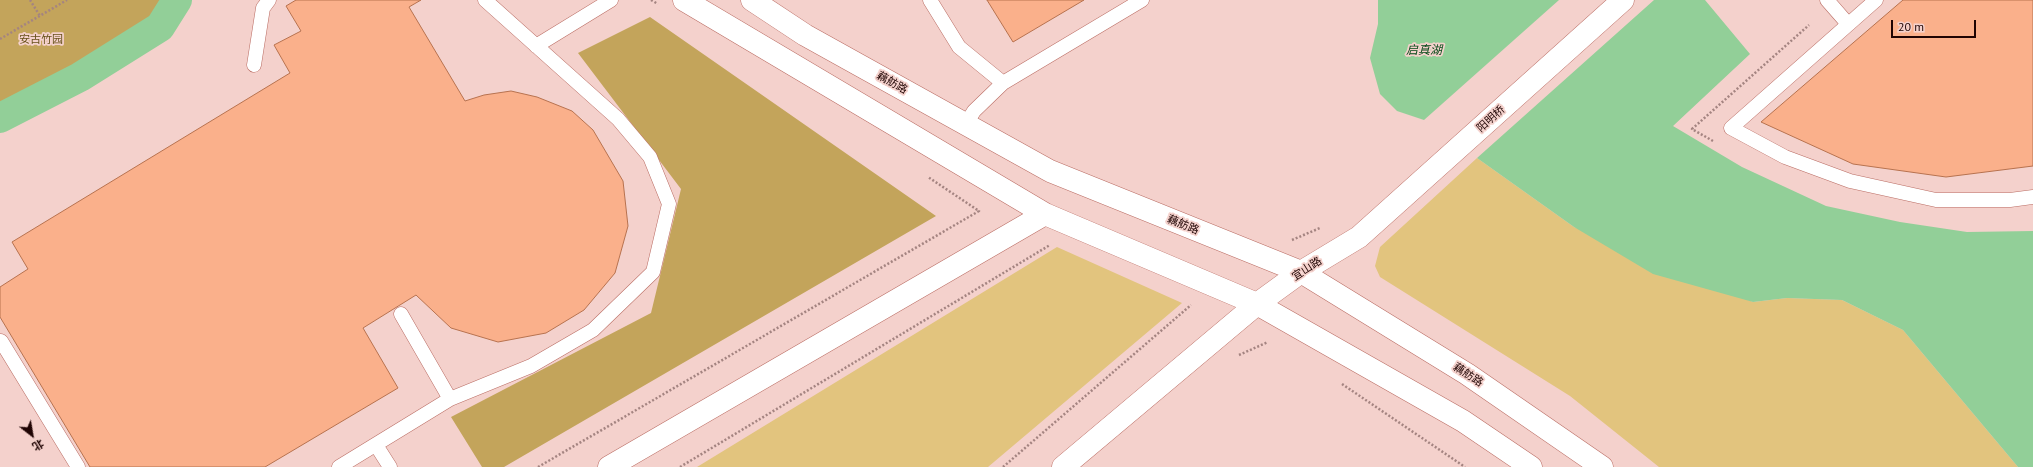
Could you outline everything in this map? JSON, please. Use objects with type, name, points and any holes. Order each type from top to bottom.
[{"type":"street","points":[[684,0],[1045,214],[1257,304],[1463,421],[1531,467]]},
{"type":"street","name":"阳明桥","points":[[1359,238],[1623,0]]},
{"type":"street","name":"藕舫路","points":[[760,2],[805,34],[1050,171],[1301,272],[1467,374],[1602,467]]},
{"type":"street","points":[[608,467],[1045,214]]},
{"type":"street","name":"宜山路","points":[[1063,467],[1257,304],[1301,272],[1359,238]]},
{"type":"lane","points":[[254,65],[263,8],[269,0]]},
{"type":"lane","points":[[340,467],[450,399],[531,366],[593,330],[653,272],[669,204],[650,157],[618,118],[485,0]]},
{"type":"lane","points":[[536,46],[611,0]]},
{"type":"lane","points":[[930,0],[959,47],[1004,83]]},
{"type":"lane","points":[[966,124],[974,111],[1004,83],[1142,0]]},
{"type":"lane","points":[[1827,0],[1848,24]]},
{"type":"lane","points":[[1876,0],[1731,128],[1785,157],[1850,181],[1936,200],[2010,200],[2033,197]]},
{"type":"lane","points":[[400,314],[450,399]]},
{"type":"lane","points":[[1,341],[78,467]]},
{"type":"lane","points":[[376,445],[390,467]]},
{"type":"path","points":[[30,0],[40,16]]},
{"type":"path","points":[[0,39],[67,0]]},
{"type":"path","points":[[538,467],[979,211]]},
{"type":"path","points":[[1287,242],[1323,226]]},
{"type":"path","points":[[680,467],[1051,244]]},
{"type":"path","points":[[1003,467],[1196,300]]},
{"type":"path","points":[[1233,359],[1267,341],[1274,345]]},
{"type":"path","points":[[1335,380],[1408,427],[1465,467]]},
{"type":"shaded area","points":[[1477,158],[1574,227],[1753,302],[1787,298],[1842,300],[1903,330],[2018,467],[1659,467],[1570,396],[1380,277],[1375,266],[1380,247]]},
{"type":"shaded area","points":[[1057,247],[1182,303],[988,467],[697,467]]},
{"type":"green space","name":"安古竹园","points":[[0,0],[165,0],[153,20],[75,67],[0,105]]},
{"type":"green space","points":[[650,17],[936,216],[504,467],[482,467],[451,417],[651,313],[681,189],[578,53]]},
{"type":"water","name":"启真湖","points":[[1378,0],[1559,0],[1424,120],[1397,111],[1380,94],[1370,58],[1378,24]]},
{"type":"water","points":[[1654,0],[1705,0],[1750,54],[1673,126],[1742,167],[1826,206],[1900,222],[1967,232],[2033,231],[2033,467],[2018,467],[1903,330],[1842,300],[1787,298],[1753,302],[1653,274],[1574,227],[1477,158]]},
{"type":"building","points":[[296,0],[421,0],[409,7],[465,101],[484,95],[511,91],[537,97],[572,111],[593,130],[623,181],[628,226],[615,273],[584,310],[546,333],[498,342],[451,328],[416,295],[363,328],[398,388],[265,467],[90,467],[0,317],[0,287],[28,269],[12,242],[290,73],[274,45],[301,31],[286,6]]},
{"type":"building","points":[[987,0],[1084,0],[1013,42]]},
{"type":"building","points":[[1903,0],[2033,0],[2033,166],[1946,177],[1853,164],[1761,122]]},
{"type":"waterway","points":[[0,118],[80,77],[160,27],[177,0]]}]
